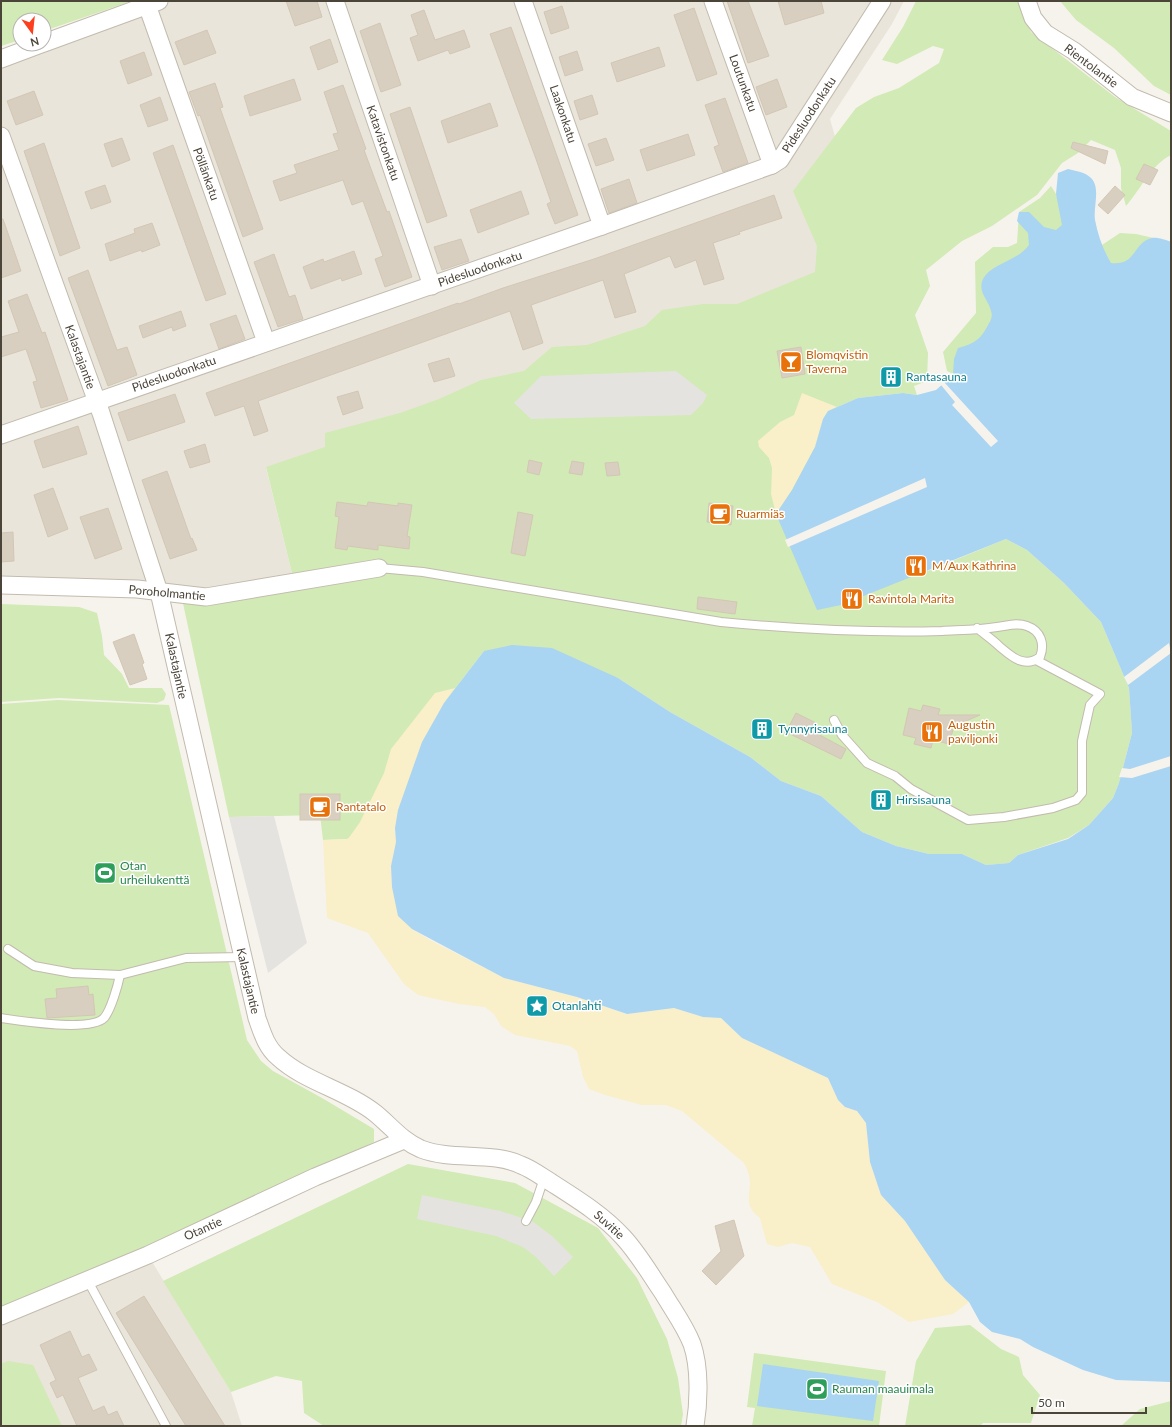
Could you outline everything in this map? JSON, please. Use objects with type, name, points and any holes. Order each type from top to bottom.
[{"type":"street","name":"Katavistonkatu","points":[[335,1],[432,286]]},
{"type":"street","name":"Laakonkatu","points":[[523,1],[602,226]]},
{"type":"street","name":"Loutunkatu","points":[[713,1],[772,165]]},
{"type":"street","name":"Pidesluodonkatu","points":[[1,435],[266,342],[432,286],[772,165],[780,160],[882,1]]},
{"type":"street","name":"Rientolantie","points":[[1026,1],[1033,18],[1045,33],[1074,51],[1132,97],[1171,113]]},
{"type":"street","points":[[52,40],[153,3]]},
{"type":"street","name":"Pöllänkatu","points":[[153,3],[266,342]]},
{"type":"street","points":[[1,58],[18,52]]},
{"type":"street","name":"Kalastajantie","points":[[1,136],[96,401],[159,592],[257,1018],[264,1041],[277,1056],[291,1068],[359,1102],[375,1113],[404,1140]]},
{"type":"street","name":"Poroholmantie","points":[[1,585],[137,589],[206,597],[379,568]]},
{"type":"street","name":"Suvitie","points":[[404,1140],[421,1149],[439,1153],[500,1159],[521,1164],[605,1220],[624,1238],[681,1321],[692,1345],[697,1377],[697,1412],[695,1426]]},
{"type":"street","name":"Otantie","points":[[1,1316],[88,1281],[315,1177],[404,1140]]},
{"type":"lane","points":[[379,568],[423,572],[721,622],[766,626],[860,630],[943,631],[1020,624],[1035,630],[1042,642],[1043,648],[1040,657],[1029,663],[1022,662],[1008,654],[977,628]]},
{"type":"lane","points":[[834,720],[842,735],[867,763],[895,776],[911,789],[968,820],[1004,817],[1065,805],[1076,800],[1082,794],[1082,741],[1090,705],[1100,694],[1036,660]]},
{"type":"lane","points":[[8,949],[34,966],[72,973],[120,975],[186,958],[243,957]]},
{"type":"lane","points":[[1,1018],[47,1025],[95,1022],[104,1018],[118,989],[120,975]]},
{"type":"lane","points":[[526,1221],[536,1202],[544,1178]]},
{"type":"lane","points":[[88,1281],[166,1426]]},
{"type":"shaded area","points":[[159,1],[904,1],[892,24],[830,119],[872,266],[266,468],[294,581],[206,597],[1,585],[1,59],[20,52],[52,52],[52,40]]},
{"type":"shaded area","points":[[676,371],[707,395],[703,403],[691,415],[531,419],[514,403],[541,376]]},
{"type":"shaded area","points":[[274,816],[307,943],[268,973],[229,817]]},
{"type":"shaded area","points":[[422,1195],[500,1211],[532,1221],[552,1236],[573,1257],[554,1276],[536,1257],[523,1247],[496,1236],[417,1219]]},
{"type":"shaded area","points":[[148,1255],[231,1392],[242,1426],[1,1426],[1,1316]]},
{"type":"green space","points":[[1,1],[132,1],[52,28],[52,12],[12,12],[12,43],[1,46]]},
{"type":"green space","points":[[916,1],[1022,1],[1031,32],[1115,97],[1171,131],[1171,155],[1164,159],[1152,171],[1126,206],[1121,188],[1121,168],[1115,150],[1091,140],[1078,153],[1062,163],[1037,195],[992,226],[962,241],[926,270],[930,286],[915,315],[928,353],[927,381],[914,386],[917,395],[903,393],[858,398],[828,411],[823,419],[815,447],[928,571],[1006,539],[1027,550],[1064,583],[1101,622],[1129,688],[1132,733],[1119,783],[1113,798],[1089,825],[1068,838],[1018,855],[1009,863],[986,865],[962,854],[929,854],[896,846],[862,832],[821,796],[781,781],[750,757],[670,712],[618,678],[484,651],[444,703],[398,810],[347,839],[323,840],[320,815],[229,817],[181,594],[294,581],[266,467],[325,447],[325,433],[400,413],[439,399],[481,380],[524,371],[552,347],[587,345],[645,326],[662,310],[703,304],[737,304],[815,272],[817,246],[793,191],[856,108],[874,97],[899,88],[939,63],[944,49],[933,46],[897,64],[882,60],[903,27]]},
{"type":"green space","points":[[1060,1],[1171,1],[1171,95],[1154,86],[1114,48],[1076,20]]},
{"type":"green space","points":[[1051,186],[1056,194],[1073,244],[953,374],[947,371],[943,352],[976,313],[975,262],[993,247],[1008,247],[1017,243],[1019,212],[1040,198]]},
{"type":"green space","points":[[1120,233],[1136,234],[1171,242],[1171,308],[1101,258],[1102,245]]},
{"type":"green space","points":[[1,604],[79,607],[97,613],[104,655],[122,674],[129,688],[162,688],[166,694],[164,700],[157,703],[59,698],[1,702]]},
{"type":"green space","name":"Otan urheilukenttä","points":[[58,700],[169,705],[247,1040],[261,1061],[273,1071],[374,1129],[374,1142],[248,1202],[82,1276],[1,1308],[1,704]]},
{"type":"green space","points":[[408,1164],[515,1183],[598,1228],[637,1278],[667,1339],[678,1378],[683,1414],[681,1426],[324,1426],[304,1413],[302,1381],[276,1376],[231,1392],[163,1281]]},
{"type":"green space","points":[[970,1325],[1001,1349],[1019,1357],[1023,1375],[1040,1395],[1031,1423],[983,1423],[980,1426],[905,1426],[916,1361],[935,1328]]},
{"type":"green space","name":"Rauman maauimala","points":[[754,1353],[886,1371],[879,1426],[752,1426],[755,1408],[747,1407]]},
{"type":"green space","points":[[8,1361],[33,1365],[62,1426],[4,1426],[1,1422],[1,1364]]},
{"type":"green space","points":[[1171,1401],[1171,1426],[1121,1426],[1140,1409]]},
{"type":"sand","points":[[802,393],[837,407],[828,411],[823,419],[815,447],[792,490],[776,514],[771,494],[772,468],[769,458],[759,447],[758,441],[780,422],[794,415]]},
{"type":"sand","name":"Otanlahti","points":[[455,688],[444,703],[395,828],[396,842],[391,866],[392,887],[412,929],[430,940],[504,978],[577,997],[626,1014],[674,1008],[703,1017],[721,1018],[742,1038],[828,1078],[838,1100],[845,1107],[857,1111],[866,1123],[870,1162],[881,1195],[905,1221],[945,1280],[969,1302],[953,1314],[909,1322],[877,1302],[832,1284],[810,1247],[792,1243],[778,1247],[767,1244],[760,1218],[754,1213],[749,1203],[750,1181],[749,1174],[744,1163],[682,1111],[666,1105],[642,1105],[589,1089],[583,1077],[577,1051],[570,1046],[515,1035],[501,1026],[494,1014],[485,1007],[459,1004],[418,995],[404,984],[368,933],[327,918],[323,840],[348,839],[360,822],[384,773],[391,749],[435,693]]},
{"type":"water","points":[[1068,169],[1086,174],[1094,182],[1096,187],[1095,220],[1101,242],[1111,263],[1126,261],[1141,244],[1152,238],[1159,238],[1171,242],[1171,1382],[1116,1380],[1083,1370],[1033,1347],[1020,1339],[992,1332],[980,1322],[969,1302],[945,1280],[905,1221],[881,1195],[870,1162],[866,1123],[857,1111],[845,1107],[838,1100],[828,1078],[742,1038],[721,1018],[703,1017],[674,1008],[627,1014],[577,997],[504,978],[412,929],[398,916],[392,887],[391,866],[396,842],[395,828],[398,810],[422,742],[444,703],[484,651],[512,645],[552,648],[618,678],[670,712],[750,757],[781,781],[821,796],[862,832],[896,846],[929,854],[962,854],[986,865],[1009,863],[1018,855],[1068,839],[1089,825],[1113,798],[1119,783],[1132,733],[1129,688],[1101,622],[1064,583],[1027,550],[1006,539],[841,605],[817,610],[776,514],[792,490],[815,447],[823,419],[828,411],[858,398],[903,393],[917,395],[936,390],[953,375],[954,359],[958,348],[973,343],[980,337],[991,318],[992,313],[990,307],[981,288],[983,279],[992,269],[1018,255],[1029,245],[1028,233],[1017,221],[1019,212],[1029,212],[1044,227],[1056,230],[1062,225],[1056,194],[1058,173]]},
{"type":"water","points":[[763,1364],[879,1381],[873,1421],[757,1406]]},
{"type":"pier","points":[[944,382],[998,441],[991,447],[952,405],[955,402],[941,385]]},
{"type":"pier","points":[[925,478],[927,487],[788,547],[785,540]]},
{"type":"pier","points":[[1169,643],[1171,653],[1128,685],[1124,677]]},
{"type":"pier","points":[[1171,756],[1171,766],[1132,778],[1119,777],[1122,768],[1130,769]]},
{"type":"building","points":[[286,1],[317,1],[322,17],[295,26]]},
{"type":"building","points":[[727,1],[748,1],[769,56],[748,63]]},
{"type":"building","points":[[778,1],[821,1],[824,13],[785,25]]},
{"type":"building","points":[[562,6],[569,28],[551,34],[544,12]]},
{"type":"building","points":[[694,8],[717,74],[697,81],[674,15]]},
{"type":"building","points":[[424,10],[435,40],[464,30],[470,47],[450,54],[448,50],[418,61],[410,38],[418,35],[411,15]]},
{"type":"building","points":[[380,23],[401,85],[381,92],[360,31]]},
{"type":"building","points":[[511,27],[578,215],[555,224],[547,204],[551,202],[490,34]]},
{"type":"building","points":[[207,30],[216,53],[184,65],[175,42]]},
{"type":"building","points":[[330,39],[338,62],[318,70],[310,47]]},
{"type":"building","points":[[659,47],[665,66],[617,82],[611,63]]},
{"type":"building","points":[[577,51],[583,70],[565,76],[559,57]]},
{"type":"building","points":[[144,52],[152,75],[128,84],[120,61]]},
{"type":"building","points":[[294,79],[301,100],[250,116],[244,96]]},
{"type":"building","points":[[777,79],[787,107],[766,115],[756,87]]},
{"type":"building","points":[[215,83],[223,107],[220,108],[263,229],[243,237],[200,115],[198,116],[189,92]]},
{"type":"building","points":[[343,85],[366,149],[364,150],[387,212],[389,211],[412,277],[385,287],[375,259],[383,256],[363,201],[352,205],[343,180],[280,201],[273,181],[297,173],[294,165],[339,150],[333,134],[338,133],[324,92]]},
{"type":"building","points":[[34,91],[43,115],[16,125],[7,101]]},
{"type":"building","points":[[592,95],[598,114],[580,120],[574,101]]},
{"type":"building","points":[[160,97],[168,120],[148,127],[140,105]]},
{"type":"building","points":[[725,98],[748,163],[723,172],[714,147],[719,145],[705,105]]},
{"type":"building","points":[[490,103],[498,126],[448,143],[441,121]]},
{"type":"building","points":[[410,107],[447,216],[427,223],[390,114]]},
{"type":"building","points":[[688,134],[695,155],[647,171],[640,150]]},
{"type":"building","points":[[122,138],[130,160],[112,167],[104,144]]},
{"type":"building","points":[[606,138],[614,160],[596,166],[588,144]]},
{"type":"building","points":[[1073,142],[1108,151],[1105,164],[1071,148]]},
{"type":"building","points":[[44,143],[80,248],[60,256],[24,151]]},
{"type":"building","points":[[173,145],[226,294],[206,301],[153,153]]},
{"type":"building","points":[[1144,164],[1158,170],[1150,185],[1136,179]]},
{"type":"building","points":[[629,179],[637,203],[609,213],[601,189]]},
{"type":"building","points":[[105,185],[111,202],[91,209],[85,192]]},
{"type":"building","points":[[1115,186],[1125,195],[1108,214],[1098,205]]},
{"type":"building","points":[[521,191],[529,214],[478,233],[470,210]]},
{"type":"building","points":[[774,195],[782,218],[739,232],[740,234],[713,243],[724,279],[704,285],[696,260],[675,268],[670,256],[624,274],[636,312],[615,318],[603,280],[531,305],[543,343],[523,350],[510,311],[258,401],[268,431],[254,436],[244,406],[215,416],[206,393],[458,303],[459,304],[503,288],[594,259]]},
{"type":"building","points":[[1,219],[3,219],[21,271],[1,278]]},
{"type":"building","points":[[152,223],[160,245],[110,261],[105,244],[135,233],[134,229]]},
{"type":"building","points":[[461,239],[469,261],[442,270],[434,247]]},
{"type":"building","points":[[354,251],[362,274],[342,281],[341,278],[311,289],[303,267],[323,259],[324,262]]},
{"type":"building","points":[[274,254],[289,297],[295,295],[303,319],[278,327],[254,262]]},
{"type":"building","points":[[88,270],[117,350],[127,347],[137,375],[108,386],[68,278]]},
{"type":"building","points":[[27,294],[42,333],[45,332],[68,400],[41,408],[33,382],[37,381],[26,349],[1,357],[1,337],[19,332],[8,301]]},
{"type":"building","points":[[181,311],[186,326],[173,331],[172,327],[143,338],[139,326]]},
{"type":"building","points":[[236,315],[245,339],[219,349],[210,324]]},
{"type":"building","name":"Blomqvistin Taverna","points":[[801,347],[805,374],[782,378],[777,351]]},
{"type":"building","points":[[449,358],[455,376],[434,382],[428,364]]},
{"type":"building","name":"Rantasauna","points":[[887,369],[898,372],[895,386],[883,383]]},
{"type":"building","points":[[358,391],[363,408],[343,415],[337,397]]},
{"type":"building","points":[[175,394],[185,422],[128,441],[118,413]]},
{"type":"building","points":[[78,426],[87,454],[43,468],[34,441]]},
{"type":"building","points":[[205,444],[210,462],[190,468],[184,451]]},
{"type":"building","points":[[529,460],[542,463],[539,475],[527,472]]},
{"type":"building","points":[[572,461],[584,463],[582,475],[569,473]]},
{"type":"building","points":[[618,462],[620,475],[607,476],[605,463]]},
{"type":"building","points":[[167,471],[191,539],[192,538],[197,550],[170,559],[142,480]]},
{"type":"building","points":[[53,488],[68,529],[48,537],[34,495]]},
{"type":"building","points":[[337,502],[367,506],[368,502],[398,506],[398,503],[412,505],[407,536],[410,537],[409,549],[378,545],[378,550],[348,546],[347,550],[335,548],[339,517],[335,516]]},
{"type":"building","name":"Ruarmiäs","points":[[709,503],[733,506],[731,525],[707,522]]},
{"type":"building","points":[[108,508],[122,549],[95,559],[80,517]]},
{"type":"building","points":[[518,512],[533,515],[525,556],[511,553]]},
{"type":"building","points":[[13,532],[14,561],[1,562],[1,533]]},
{"type":"building","points":[[698,597],[737,602],[735,614],[697,609]]},
{"type":"building","points":[[134,634],[144,663],[142,664],[147,679],[130,685],[113,642]]},
{"type":"building","points":[[923,705],[940,709],[938,715],[980,715],[954,726],[949,744],[933,740],[931,748],[914,744],[916,738],[903,735],[909,708],[921,711]]},
{"type":"building","points":[[796,713],[816,723],[812,731],[846,749],[841,759],[786,732]]},
{"type":"building","name":"Rantatalo","points":[[300,794],[340,794],[340,820],[300,820]]},
{"type":"building","points":[[88,986],[89,995],[93,994],[95,1015],[47,1018],[45,999],[57,998],[56,989]]},
{"type":"building","points":[[734,1220],[744,1256],[716,1285],[702,1271],[721,1251],[715,1226]]},
{"type":"building","points":[[144,1296],[225,1426],[186,1426],[116,1313]]},
{"type":"building","points":[[70,1331],[82,1357],[89,1354],[97,1370],[78,1378],[93,1411],[104,1406],[108,1415],[117,1411],[124,1426],[77,1426],[63,1395],[57,1398],[50,1383],[56,1380],[40,1345]]},
{"type":"place","name":"Blomqvistin Taverna","points":[[791,362]]},
{"type":"place","name":"Rantasauna","points":[[891,377]]},
{"type":"place","name":"Ruarmiäs","points":[[720,514]]},
{"type":"place","name":"M/Aux Kathrina","points":[[916,566]]},
{"type":"place","name":"Ravintola Marita","points":[[852,599]]},
{"type":"place","name":"Tynnyrisauna","points":[[762,729]]},
{"type":"place","name":"Augustin paviljonki","points":[[932,732]]},
{"type":"place","name":"Hirsisauna","points":[[881,800]]},
{"type":"place","name":"Rantatalo","points":[[320,807]]},
{"type":"place","name":"Otan urheilukenttä","points":[[105,873]]},
{"type":"place","name":"Otanlahti","points":[[537,1006]]},
{"type":"place","name":"Rauman maauimala","points":[[817,1389]]}]
